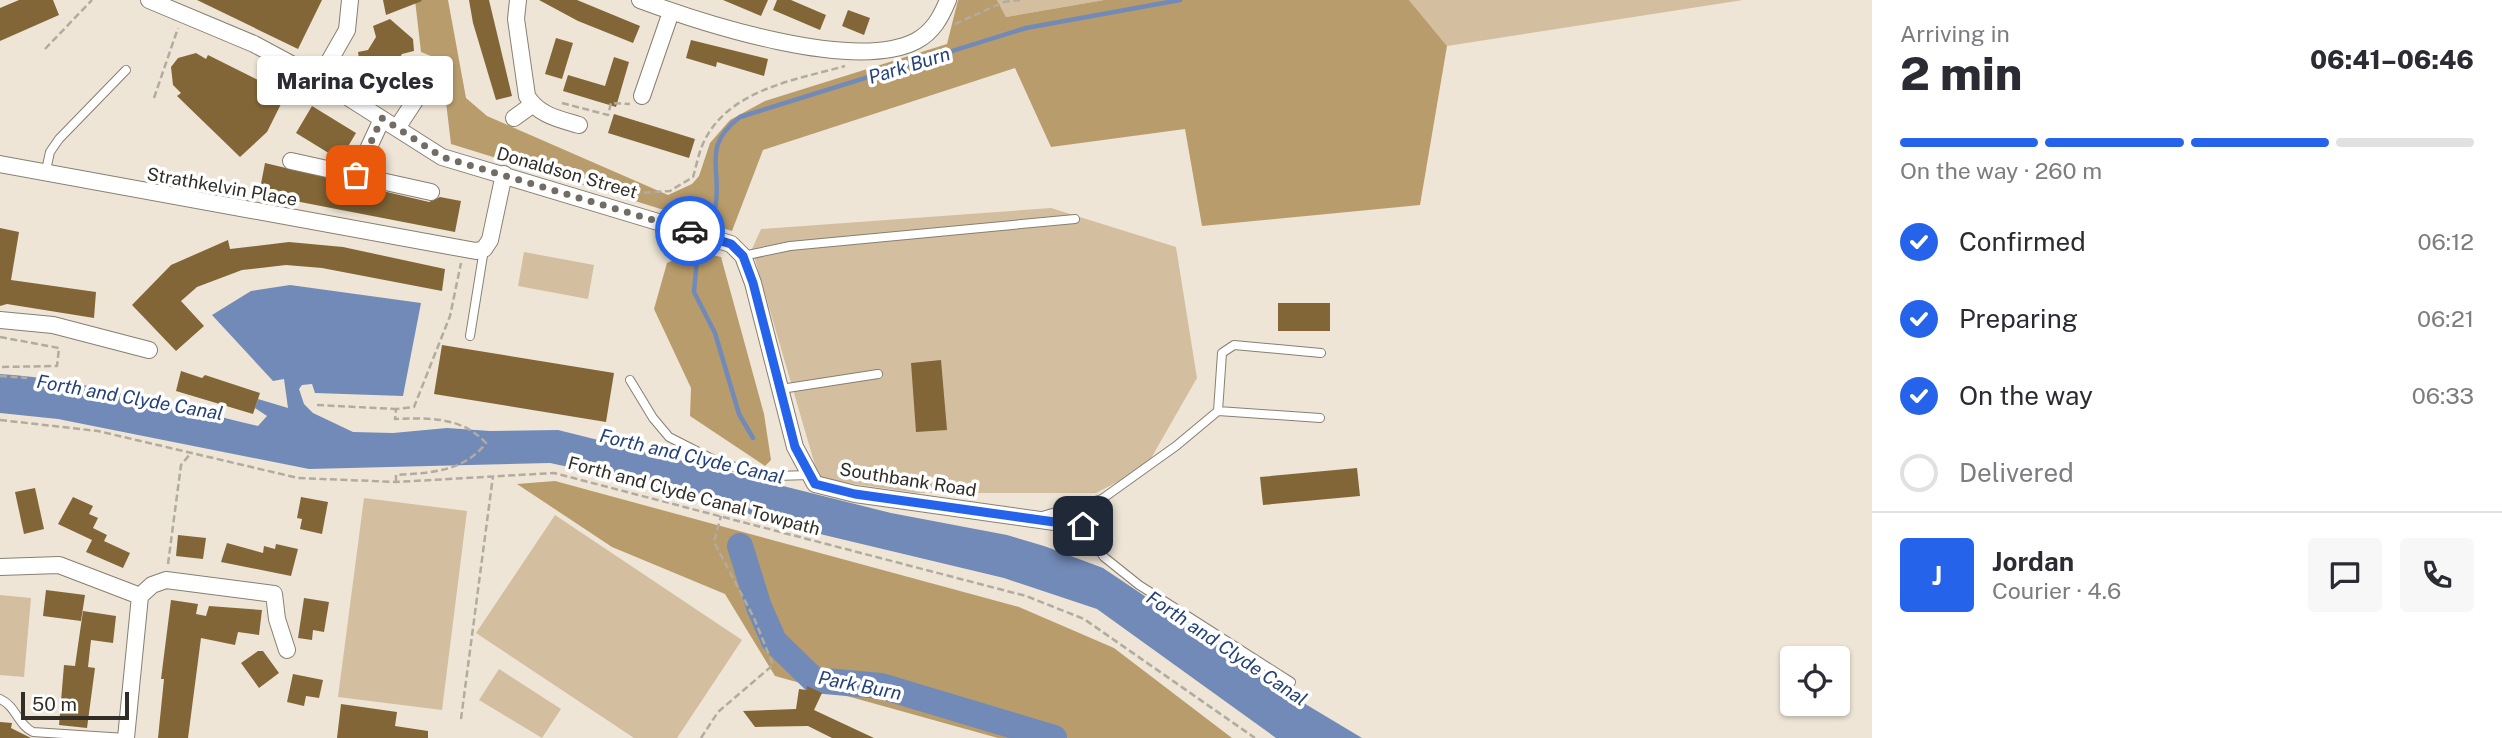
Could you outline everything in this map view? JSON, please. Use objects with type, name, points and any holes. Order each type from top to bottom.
[{"type":"street","name":"Donaldson Street","points":[[149,0],[254,44],[318,79],[442,157],[503,174],[737,250]]},
{"type":"street","points":[[318,79],[347,30],[350,0]]},
{"type":"street","points":[[518,0],[516,19],[527,96],[534,106],[551,117],[579,125]]},
{"type":"street","points":[[640,0],[735,32],[841,50],[874,51],[915,41],[929,32],[940,18],[948,0]]},
{"type":"street","points":[[642,96],[671,12]]},
{"type":"street","points":[[397,128],[435,70]]},
{"type":"street","points":[[513,118],[534,106]]},
{"type":"street","points":[[356,175],[382,118]]},
{"type":"street","points":[[291,161],[431,192]]},
{"type":"street","name":"Strathkelvin Place","points":[[0,164],[45,175],[464,250],[484,249]]},
{"type":"street","points":[[484,249],[490,240],[503,174]]},
{"type":"street","points":[[737,250],[781,389],[795,447],[810,475]]},
{"type":"street","points":[[0,320],[53,325],[149,351]]},
{"type":"street","name":"Southbank Road","points":[[810,475],[815,484],[855,494],[1083,526]]},
{"type":"street","points":[[0,567],[58,565],[139,597]]},
{"type":"street","points":[[126,738],[139,597],[152,585],[166,580],[274,594],[277,619],[287,650]]},
{"type":"lane","points":[[45,175],[50,152],[59,139],[126,70]]},
{"type":"lane","points":[[737,250],[1075,219]]},
{"type":"lane","points":[[470,336],[484,249]]},
{"type":"lane","points":[[1218,411],[1222,353],[1227,348],[1234,345],[1321,353]]},
{"type":"lane","points":[[781,389],[878,374]]},
{"type":"lane","points":[[630,380],[653,418],[669,436],[690,448],[722,464],[776,476],[810,475]]},
{"type":"lane","points":[[1032,519],[1102,499],[1176,446],[1218,411],[1320,418]]},
{"type":"lane","points":[[1083,526],[1104,557],[1139,585],[1291,682]]},
{"type":"lane","points":[[0,699],[8,703],[25,728],[33,732],[126,738]]},
{"type":"path","points":[[45,49],[92,0]]},
{"type":"path","points":[[953,25],[1004,2],[1020,0]]},
{"type":"path","points":[[154,98],[183,15]]},
{"type":"path","points":[[622,195],[670,191],[693,177],[702,144],[718,122],[752,94],[849,65]]},
{"type":"path","points":[[534,106],[567,102],[608,115],[611,103],[628,105],[642,96]]},
{"type":"path","points":[[317,405],[396,409],[414,407],[450,316],[464,250]]},
{"type":"path","points":[[0,337],[59,348],[57,366],[0,367]]},
{"type":"path","points":[[0,376],[27,378]]},
{"type":"path","points":[[396,409],[394,419],[434,418],[456,422],[477,433],[486,443],[477,454],[436,472],[396,475],[396,482]]},
{"type":"path","name":"Forth and Clyde Canal Towpath","points":[[0,420],[98,431],[298,478],[396,482],[554,473],[1026,596],[1084,619],[1255,738]]},
{"type":"path","points":[[166,580],[181,465],[191,453]]},
{"type":"path","points":[[461,719],[493,476]]},
{"type":"path","points":[[701,738],[718,712],[773,665],[754,618],[714,542],[721,516]]},
{"type":"shaded area","points":[[415,0],[448,0],[466,98],[487,116],[668,195],[692,184],[699,176],[710,143],[730,120],[765,101],[947,44],[958,0],[997,0],[1006,17],[1104,0],[1409,0],[1447,46],[1420,205],[1202,226],[1185,129],[1051,147],[1015,68],[763,150],[732,231],[451,144],[441,60],[421,52]]},
{"type":"shaded area","points":[[997,0],[1104,0],[1006,17]]},
{"type":"shaded area","points":[[1409,0],[1743,0],[1447,46]]},
{"type":"shaded area","points":[[1051,208],[1176,247],[1197,378],[1146,467],[1096,493],[916,493],[819,479],[752,249],[761,229]]},
{"type":"shaded area","points":[[694,251],[721,257],[764,414],[771,460],[765,466],[690,416],[691,388],[654,309],[667,263]]},
{"type":"shaded area","points":[[524,252],[594,265],[588,299],[518,286]]},
{"type":"shaded area","points":[[555,481],[1019,607],[1114,648],[1232,738],[998,738],[775,676],[725,594],[612,547],[517,484]]},
{"type":"shaded area","points":[[364,498],[467,511],[442,710],[338,697]]},
{"type":"shaded area","points":[[555,515],[742,640],[677,738],[634,738],[476,633]]},
{"type":"shaded area","points":[[0,595],[31,598],[24,677],[0,675]]},
{"type":"shaded area","points":[[499,669],[561,709],[542,738],[479,700]]},
{"type":"water","name":"Forth and Clyde Canal","points":[[290,285],[421,303],[403,396],[315,393],[312,384],[302,385],[299,389],[304,404],[313,413],[353,432],[393,433],[447,428],[490,431],[558,430],[891,513],[1007,535],[1044,546],[1103,568],[1307,705],[1362,738],[1276,738],[1097,609],[1004,578],[820,534],[625,479],[550,463],[309,469],[58,419],[0,413],[0,374],[98,388],[258,426],[267,416],[255,408],[258,399],[288,408],[284,379],[273,381],[212,315],[251,291]]},
{"type":"building","points":[[19,0],[53,0],[59,15],[0,41],[0,8]]},
{"type":"building","points":[[197,0],[322,0],[298,49]]},
{"type":"building","points":[[383,0],[421,0],[422,1],[386,15]]},
{"type":"building","points":[[469,0],[489,0],[512,96],[496,100],[473,23]]},
{"type":"building","points":[[539,0],[577,0],[640,26],[633,43],[578,21]]},
{"type":"building","points":[[723,0],[768,0],[761,16]]},
{"type":"building","points":[[777,0],[791,0],[826,15],[820,30],[773,10]]},
{"type":"building","points":[[848,10],[870,18],[864,35],[842,26]]},
{"type":"building","points":[[390,19],[413,39],[414,51],[402,54],[395,65],[397,77],[385,80],[381,86],[364,80],[355,72],[360,65],[358,52],[368,50],[376,37],[373,26]]},
{"type":"building","points":[[556,38],[573,43],[562,79],[545,74]]},
{"type":"building","points":[[691,40],[768,59],[764,76],[717,62],[716,67],[686,58]]},
{"type":"building","points":[[196,53],[206,59],[208,55],[286,94],[267,132],[240,157],[177,96],[181,93],[173,85],[171,67],[178,58]]},
{"type":"building","points":[[614,57],[629,62],[616,107],[563,91],[568,75],[605,86]]},
{"type":"building","points":[[312,106],[356,133],[340,160],[296,133]]},
{"type":"building","points":[[614,114],[695,139],[689,158],[608,133]]},
{"type":"building","points":[[265,163],[429,202],[440,197],[461,201],[455,232],[259,194]]},
{"type":"building","points":[[0,228],[19,232],[11,280],[96,292],[94,318],[7,304],[0,306]]},
{"type":"building","points":[[228,240],[230,249],[289,242],[343,247],[445,269],[442,291],[322,268],[286,265],[242,270],[197,287],[181,301],[204,326],[176,351],[132,305],[171,265]]},
{"type":"building","points":[[1278,303],[1330,303],[1330,331],[1278,331]]},
{"type":"building","points":[[442,345],[614,373],[606,422],[434,394]]},
{"type":"building","points":[[941,360],[947,430],[916,432],[911,363]]},
{"type":"building","points":[[181,371],[202,378],[205,375],[260,393],[253,414],[176,391]]},
{"type":"building","points":[[1357,468],[1360,496],[1263,505],[1260,477]]},
{"type":"building","points":[[35,488],[44,529],[24,534],[15,492]]},
{"type":"building","points":[[73,497],[93,506],[89,514],[98,518],[93,528],[107,535],[104,541],[130,553],[123,568],[86,552],[92,540],[58,524]]},
{"type":"building","points":[[301,497],[328,502],[322,534],[300,529],[302,519],[297,518]]},
{"type":"building","points":[[178,535],[206,538],[203,559],[176,556]]},
{"type":"building","points":[[227,543],[263,553],[264,546],[275,549],[276,544],[298,549],[291,576],[221,562]]},
{"type":"building","points":[[46,590],[85,595],[81,621],[43,616]]},
{"type":"building","points":[[304,598],[329,602],[324,632],[313,630],[312,640],[298,638]]},
{"type":"building","points":[[171,600],[198,604],[196,614],[206,616],[209,606],[262,610],[259,635],[238,632],[235,645],[201,638],[188,738],[158,738],[164,679],[161,679]]},
{"type":"building","points":[[83,611],[116,616],[113,643],[91,640],[88,667],[95,668],[87,728],[59,725],[64,665],[75,666]]},
{"type":"building","points":[[258,651],[263,651],[279,673],[259,688],[241,663]]},
{"type":"building","points":[[293,674],[323,680],[319,698],[306,696],[304,706],[287,702]]},
{"type":"building","points":[[807,686],[822,693],[814,710],[874,738],[832,738],[808,726],[755,727],[743,711],[796,709],[799,689],[807,690]]},
{"type":"building","points":[[341,704],[397,712],[395,726],[428,731],[428,738],[337,738]]},
{"type":"building","points":[[0,722],[12,723],[11,728],[31,738],[0,738]]},
{"type":"waterway","name":"Park Burn","points":[[715,209],[717,149],[720,138],[740,117],[1026,28],[1180,0]]},
{"type":"waterway","name":"Park Burn","points":[[697,259],[694,292],[715,333],[739,414],[753,438]]},
{"type":"waterway","name":"Park Burn","points":[[740,546],[759,607],[774,641],[814,680],[881,686],[1054,738]]},
{"type":"way so far","points":[[356,175],[382,118],[442,157],[690,231]]},
{"type":"place","name":"Marina Cycles","points":[[356,175]]},
{"type":"route","points":[[690,231],[731,244],[743,256],[753,283],[795,447],[815,484],[855,494],[1083,526]]}]
